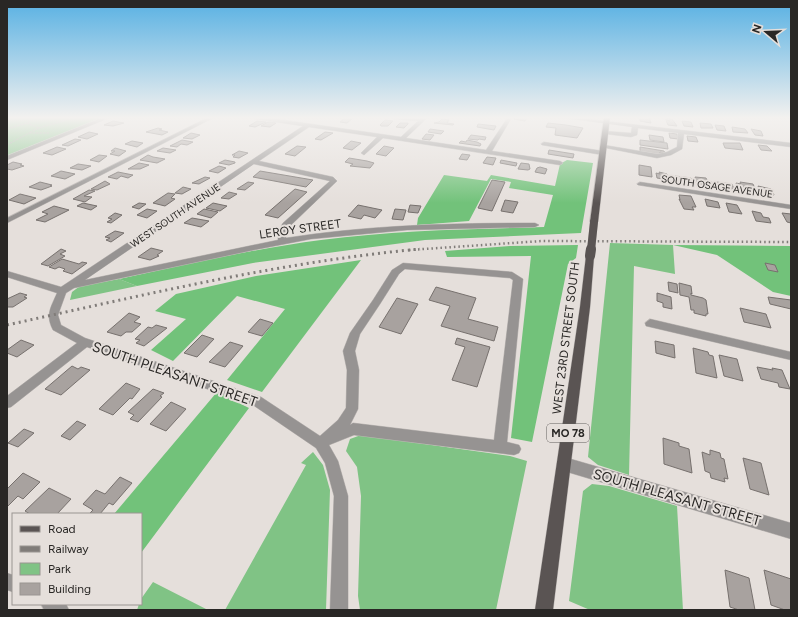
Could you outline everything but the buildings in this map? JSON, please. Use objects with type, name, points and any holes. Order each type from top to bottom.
[{"type":"main road","name":"WEST 23RD STREET SOUTH","points":[[544,610],[585,307],[594,222],[604,146]]},
{"type":"street","points":[[7,158],[37,146]]},
{"type":"street","points":[[7,221],[155,146]]},
{"type":"street","name":"WEST SOUTH AVENUE","points":[[62,292],[277,146]]},
{"type":"street","points":[[364,153],[372,146]]},
{"type":"street","points":[[447,146],[560,163]]},
{"type":"street","points":[[488,152],[492,146]]},
{"type":"street","points":[[562,146],[657,156],[665,155],[680,148],[680,146]]},
{"type":"street","points":[[253,162],[331,178],[334,181],[286,225],[282,231],[282,242]]},
{"type":"street","name":"SOUTH OSAGE AVENUE","points":[[640,184],[791,207]]},
{"type":"street","name":"LEROY STREET","points":[[71,285],[282,242],[400,229],[467,225],[535,225]]},
{"type":"street","points":[[321,444],[343,424],[352,409],[353,370],[349,351],[355,333],[377,302],[395,272],[403,266],[512,275],[518,279],[500,447]]},
{"type":"street","points":[[7,274],[62,292]]},
{"type":"street","name":"SOUTH PLEASANT STREET","points":[[62,292],[54,313],[57,327],[86,342],[257,401],[321,444],[331,460],[341,496],[339,610]]},
{"type":"street","points":[[650,323],[791,356]]},
{"type":"street","points":[[7,403],[86,342]]},
{"type":"street","points":[[321,444],[353,429],[514,448]]},
{"type":"street","name":"SOUTH PLEASANT STREET","points":[[564,464],[791,531]]},
{"type":"green space","points":[[7,146],[37,146],[7,158]]},
{"type":"green space","points":[[567,160],[593,163],[581,233],[425,240],[253,263],[137,286],[119,279],[245,252],[321,240],[405,232],[544,227],[553,195],[509,188],[511,182],[491,179],[469,221],[417,225],[418,218],[444,175],[487,181],[491,175],[555,186],[560,164]]},
{"type":"green space","points":[[610,243],[673,245],[675,274],[634,266],[629,475],[598,465],[588,457]]},
{"type":"green space","points":[[578,245],[576,258],[568,264],[532,442],[511,438],[531,256],[447,257],[445,251],[510,246]]},
{"type":"green space","points":[[673,245],[791,246],[791,296],[773,292],[717,255]]},
{"type":"green space","points":[[361,260],[262,392],[227,380],[285,309],[237,296],[173,361],[151,350],[186,319],[155,311],[176,294],[256,276]]},
{"type":"green space","points":[[119,279],[137,286],[70,300],[72,292],[80,286]]},
{"type":"green space","points":[[217,392],[249,408],[142,552],[142,513],[115,513]]},
{"type":"green space","points":[[361,435],[510,456],[527,461],[496,610],[360,610],[358,596],[361,496],[357,467],[346,451],[350,439]]},
{"type":"green space","points":[[313,452],[323,465],[330,490],[326,610],[225,610],[306,465],[301,463]]},
{"type":"green space","points":[[592,484],[609,486],[677,506],[683,610],[590,610],[569,601],[583,491]]},
{"type":"green space","points":[[153,582],[208,610],[137,610],[139,605],[142,605],[142,598]]},
{"type":"railway","points":[[415,250],[542,241],[791,242]]},
{"type":"railway","points":[[415,250],[420,249]]},
{"type":"railway","points":[[409,250],[415,250]]},
{"type":"railway","points":[[7,325],[161,291],[264,271],[316,262],[415,250]]}]
